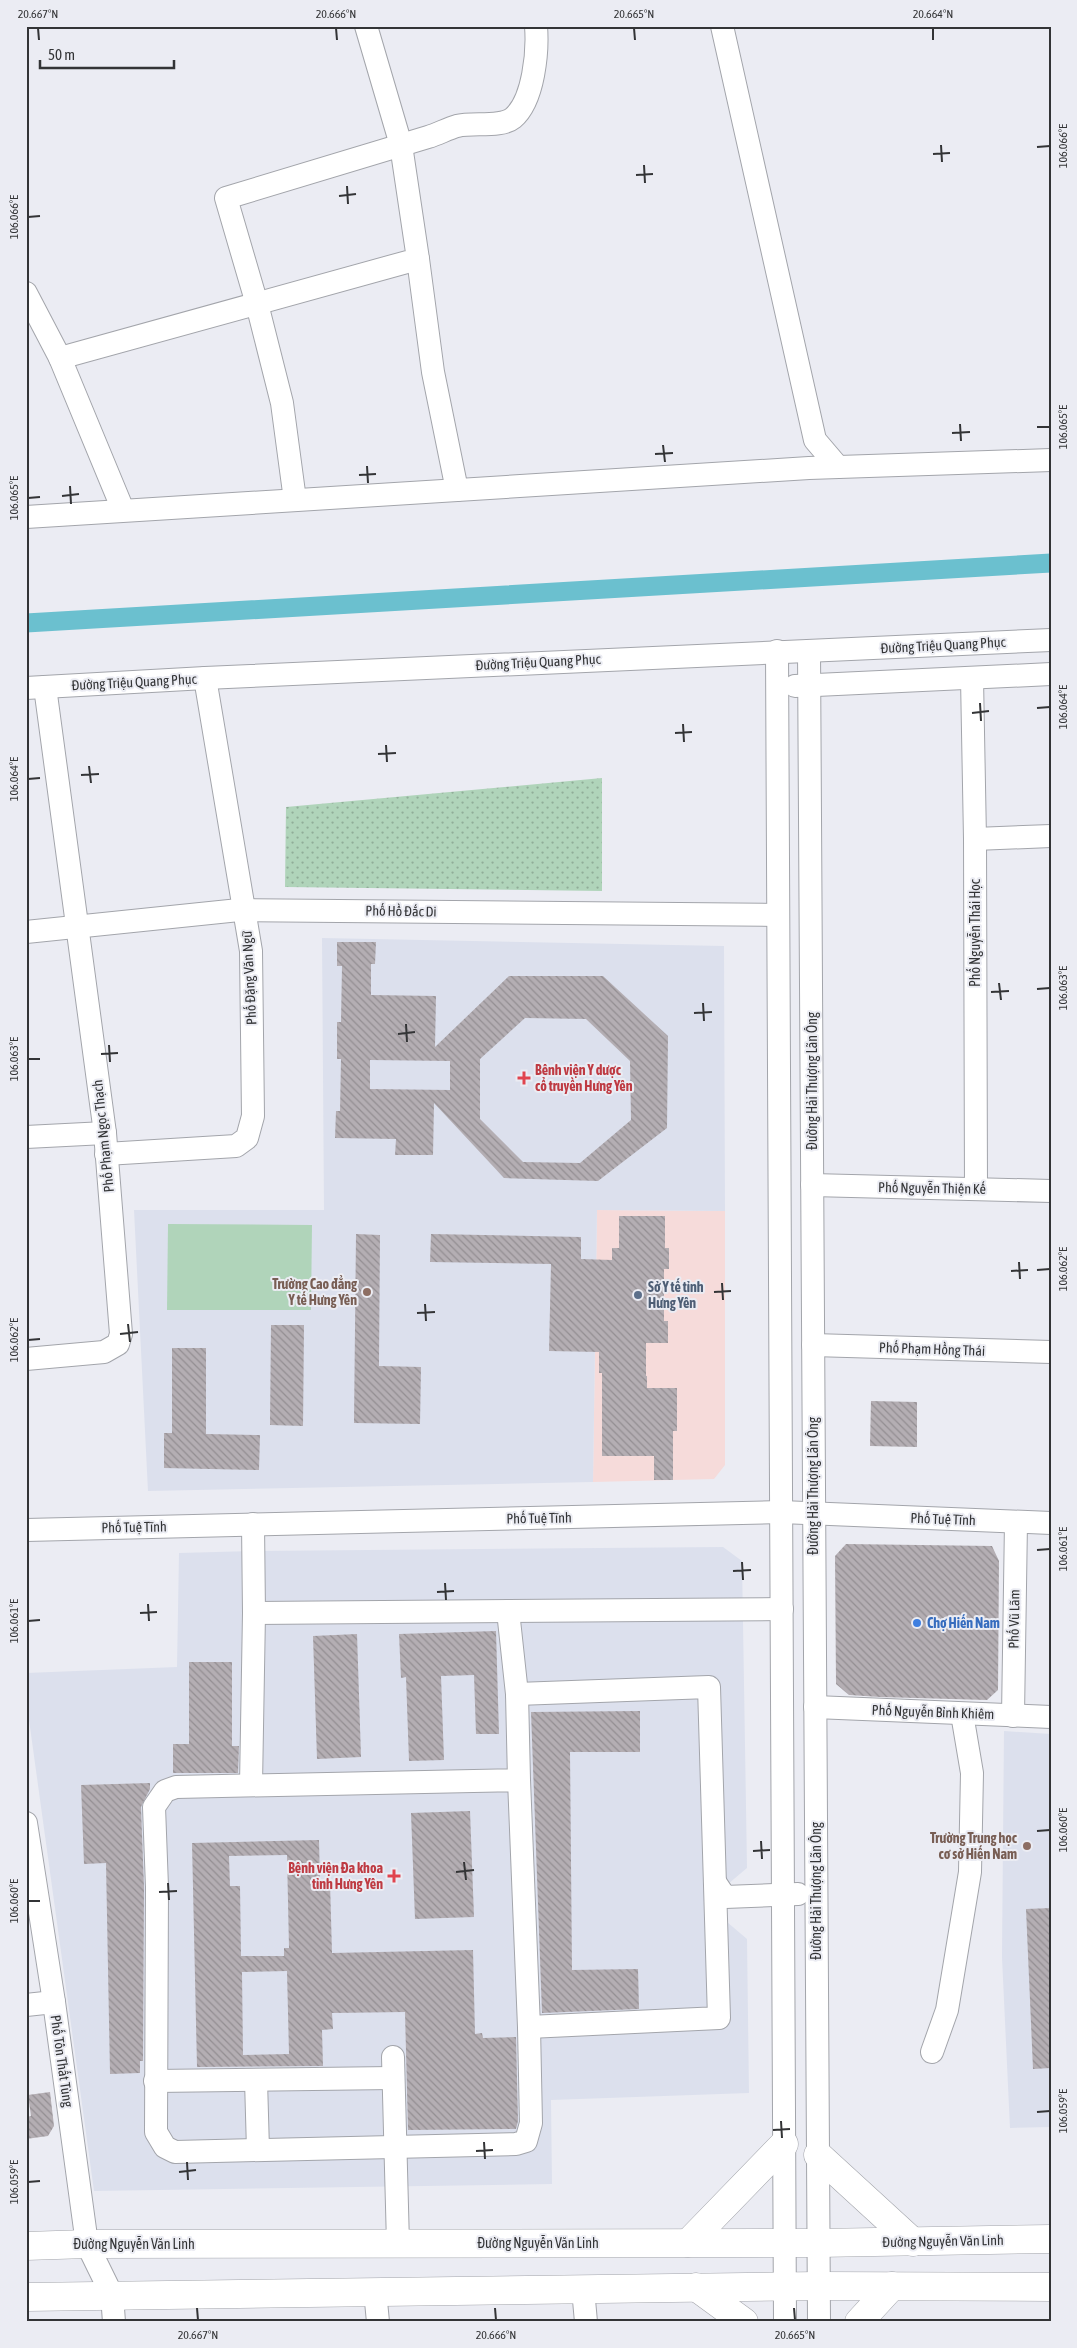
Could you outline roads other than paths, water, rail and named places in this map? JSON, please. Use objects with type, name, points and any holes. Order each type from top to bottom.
[{"type":"highway","points":[[688,2243],[784,2144]]},
{"type":"highway","points":[[818,2155],[913,2242]]},
{"type":"highway","name":"Đường Nguyễn Văn Linh","points":[[26,2246],[87,2244],[818,2243],[1051,2239]]},
{"type":"highway","points":[[26,2297],[784,2286],[1051,2287]]},
{"type":"highway","points":[[859,2322],[892,2286]]},
{"type":"highway","points":[[696,2287],[744,2322]]},
{"type":"street","points":[[366,26],[401,145],[433,372],[457,490]]},
{"type":"street","points":[[295,500],[282,403],[257,304],[226,198],[458,126],[479,123],[496,124],[513,118],[524,103],[533,77],[537,42],[536,26]]},
{"type":"street","points":[[722,26],[815,440],[838,467]]},
{"type":"street","points":[[60,358],[418,259]]},
{"type":"street","points":[[26,293],[60,358],[123,510]]},
{"type":"street","points":[[26,517],[838,467],[1051,460]]},
{"type":"street","name":"Đường Triệu Quang Phục","points":[[36,687],[777,651],[1051,640]]},
{"type":"street","points":[[777,651],[785,2322]]},
{"type":"street","name":"Đường Hải Thượng Lãn Ông","points":[[809,651],[819,2322]]},
{"type":"street","points":[[777,687],[1051,674]]},
{"type":"street","name":"Phố Đặng Văn Ngữ","points":[[26,1138],[106,1144],[236,1146],[247,1138],[253,1116],[251,952],[205,678]]},
{"type":"street","name":"Phố Nguyễn Thái Học","points":[[972,678],[975,839],[976,1189]]},
{"type":"street","name":"Phố Phạm Ngọc Thạch","points":[[26,1358],[104,1352],[118,1344],[121,1334],[106,1144],[77,927],[36,687]]},
{"type":"street","points":[[975,839],[1051,836]]},
{"type":"street","name":"Phố Hồ Đắc Di","points":[[26,932],[244,910],[778,915]]},
{"type":"street","points":[[778,1058],[812,1058]]},
{"type":"street","name":"Phố Nguyễn Thiện Kế","points":[[812,1185],[1051,1190]]},
{"type":"street","name":"Phố Phạm Hồng Thái","points":[[813,1345],[1051,1352]]},
{"type":"street","name":"Phố Tuệ Tĩnh","points":[[26,1530],[781,1512],[1051,1523]]},
{"type":"street","name":"Phố Vũ Lãm","points":[[1013,1716],[1016,1522]]},
{"type":"street","points":[[251,1785],[254,1613],[253,1524]]},
{"type":"street","points":[[254,1613],[782,1609]]},
{"type":"street","points":[[508,1611],[517,1694],[518,1780],[529,2027],[532,2123],[526,2141],[516,2144],[175,2152],[165,2147],[156,2132],[157,1887],[154,1807],[165,1791],[176,1787],[518,1780]]},
{"type":"street","points":[[517,1694],[709,1687],[719,2018],[529,2027]]},
{"type":"street","name":"Phố Nguyễn Bỉnh Khiêm","points":[[815,1707],[1051,1717]]},
{"type":"street","points":[[932,2052],[947,2010],[970,1872],[972,1773],[962,1714]]},
{"type":"street","name":"Phố Tôn Thất Tùng","points":[[26,1823],[54,2002],[87,2244],[112,2295]]},
{"type":"street","points":[[715,1882],[725,1897],[816,1893]]},
{"type":"street","points":[[26,2005],[54,2002]]},
{"type":"street","points":[[156,2082],[256,2080],[393,2067],[398,2244]]},
{"type":"street","points":[[256,2080],[258,2150]]},
{"type":"street","points":[[583,2289],[586,2322]]},
{"type":"street","points":[[375,2291],[378,2322]]},
{"type":"street","points":[[112,2295],[114,2322]]},
{"type":"waterway","points":[[26,623],[1051,563]]},
{"type":"place","name":"Bệnh viện Y dược cổ truyền Hưng Yên","points":[[524,1078]]},
{"type":"place","name":"Trường Cao đẳng Y tế Hưng Yên","points":[[367,1292]]},
{"type":"place","name":"Sở Y tế tỉnh Hưng Yên","points":[[638,1295]]},
{"type":"place","name":"Chợ Hiến Nam","points":[[917,1623]]},
{"type":"place","name":"Trường Trung học cơ sở Hiến Nam","points":[[1027,1846]]},
{"type":"place","name":"Bệnh viện Đa khoa tỉnh Hưng Yên","points":[[394,1876]]}]
